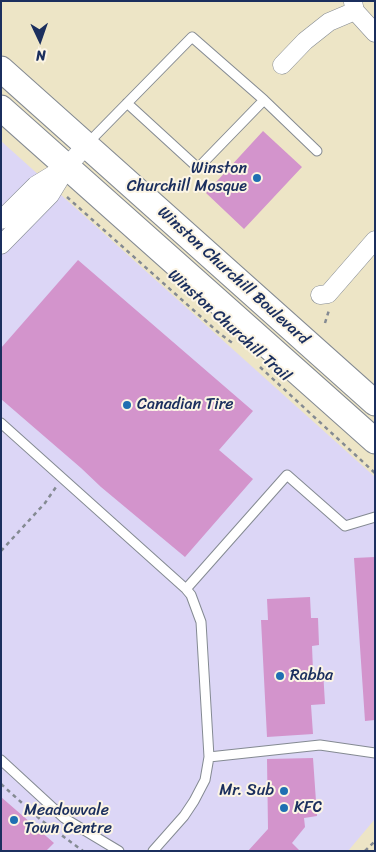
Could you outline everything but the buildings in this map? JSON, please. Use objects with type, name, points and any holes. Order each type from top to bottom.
[{"type":"main road","name":"Winston Churchill Boulevard","points":[[1,70],[375,403]]},
{"type":"main road","name":"Winston Churchill Boulevard","points":[[1,108],[375,441]]},
{"type":"street","points":[[282,65],[329,22],[354,6],[375,34]]},
{"type":"street","points":[[1,245],[50,195],[67,167],[86,145]]},
{"type":"street","points":[[1,220],[36,185],[67,167]]},
{"type":"street","points":[[324,302],[328,294],[375,240]]},
{"type":"lane","points":[[86,145],[192,37],[264,100],[317,151]]},
{"type":"lane","points":[[127,103],[198,168],[264,100]]},
{"type":"lane","points":[[1,423],[186,589],[192,595],[202,622],[209,758],[205,780],[184,816],[153,851]]},
{"type":"lane","points":[[186,589],[287,475],[345,526],[375,517]]},
{"type":"lane","points":[[209,758],[320,745],[375,753]]},
{"type":"lane","points":[[1,760],[64,818],[120,851]]},
{"type":"path","name":"Winston Churchill Trail","points":[[68,197],[241,350]]},
{"type":"path","points":[[324,302],[325,323]]},
{"type":"path","name":"Winston Churchill Trail","points":[[255,363],[375,473]]},
{"type":"path","points":[[1,551],[46,503],[63,478]]},
{"type":"path","points":[[1,784],[41,820],[83,851]]},
{"type":"path","points":[[365,851],[375,841]]},
{"type":"shaded area","name":"Meadowvale Town Centre","points":[[1,141],[375,477],[375,819],[348,851],[1,851]]},
{"type":"place","name":"Winston Churchill Mosque","points":[[257,178]]},
{"type":"place","name":"Canadian Tire","points":[[127,405]]},
{"type":"place","name":"Rabba","points":[[280,676]]},
{"type":"place","name":"Mr. Sub","points":[[284,791]]},
{"type":"place","name":"KFC","points":[[284,808]]},
{"type":"place","name":"Meadowvale Town Centre","points":[[14,820]]}]
